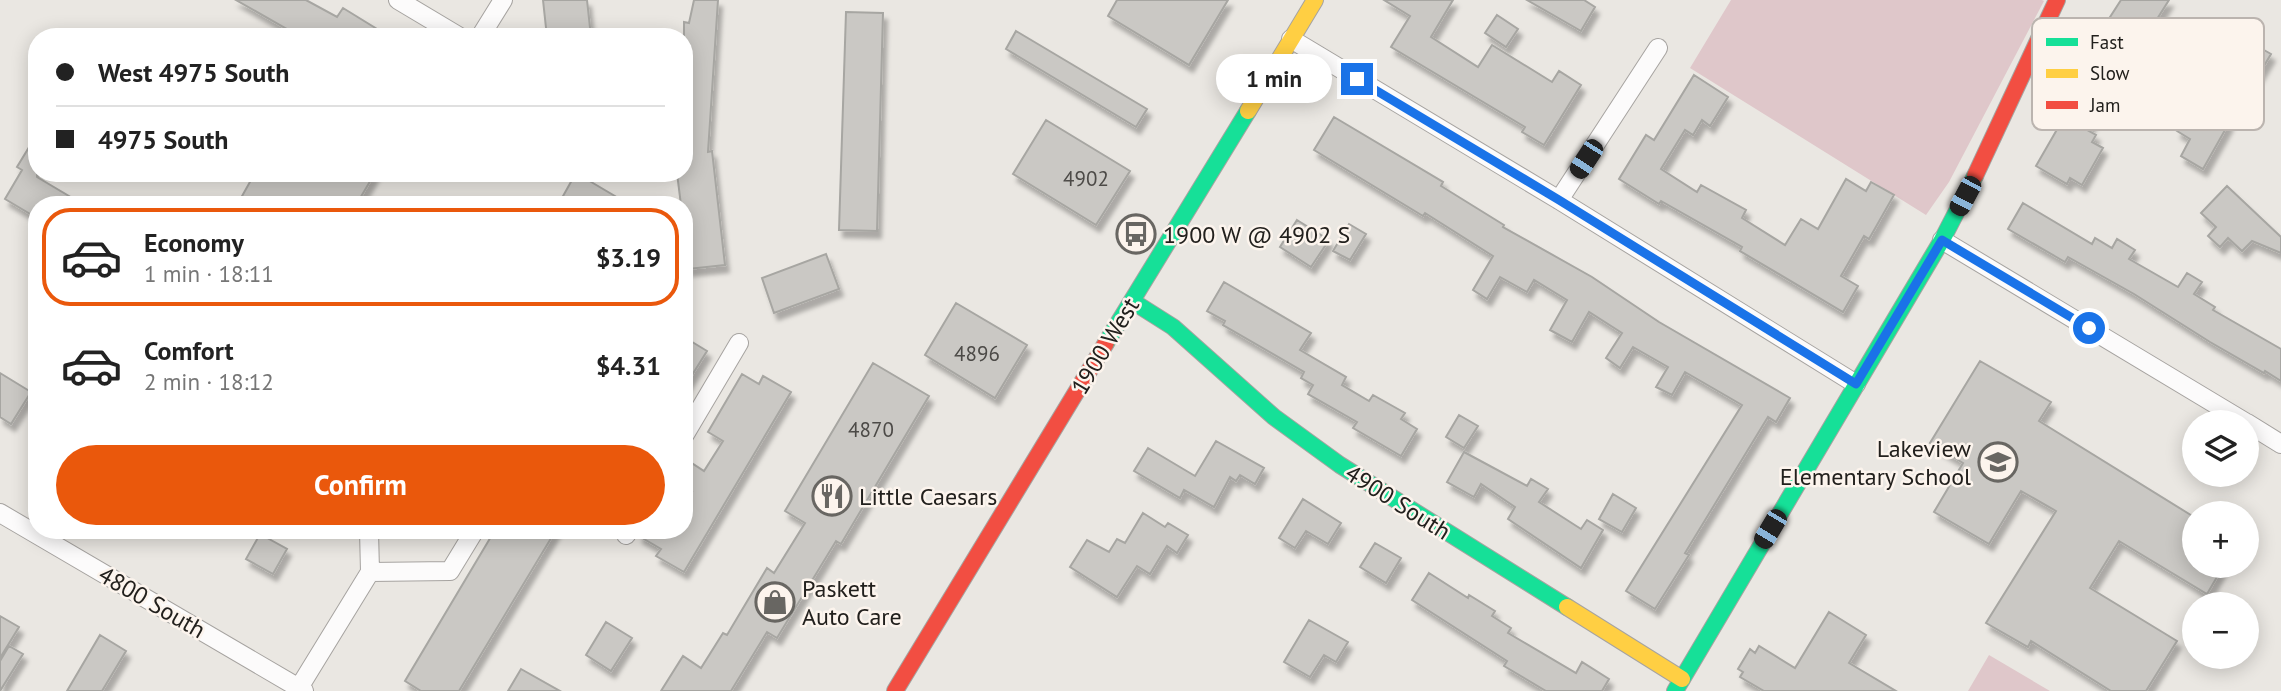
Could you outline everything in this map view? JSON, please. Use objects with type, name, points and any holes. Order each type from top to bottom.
[{"type":"street","points":[[398,0],[445,28]]},
{"type":"street","points":[[486,28],[503,0]]},
{"type":"street","name":"1900 West","points":[[895,691],[1315,0]]},
{"type":"street","points":[[2049,18],[2057,0]]},
{"type":"street","points":[[1291,39],[1559,200],[1856,384]]},
{"type":"street","points":[[1559,200],[1658,48]]},
{"type":"street","points":[[1678,685],[1942,240],[2032,54]]},
{"type":"street","points":[[1942,240],[2224,410]]},
{"type":"street","name":"4900 South","points":[[1132,301],[1172,327],[1274,417],[1340,466],[1678,685]]},
{"type":"street","points":[[693,421],[739,343]]},
{"type":"street","points":[[2259,431],[2281,444]]},
{"type":"street","name":"4800 South","points":[[0,513],[28,530]]},
{"type":"street","name":"4800 South","points":[[44,539],[300,690]]},
{"type":"street","points":[[300,690],[370,572],[369,539]]},
{"type":"street","points":[[370,572],[450,571],[470,539]]},
{"type":"shaded area","points":[[1731,0],[2044,1],[2035,18],[2032,18],[2032,24],[1949,182],[1926,215],[1690,68]]},
{"type":"shaded area","points":[[1989,655],[2050,691],[1968,691]]},
{"type":"building","points":[[236,0],[306,0],[337,17],[343,8],[375,28],[285,28]]},
{"type":"building","points":[[543,0],[587,0],[590,28],[546,28]]},
{"type":"building","points":[[694,0],[718,0],[708,152],[712,151],[725,265],[693,268],[693,196],[680,196],[678,182],[693,182],[693,28],[684,28],[684,22],[689,23]]},
{"type":"building","points":[[1117,0],[1228,0],[1189,65],[1108,16]]},
{"type":"building","points":[[1384,0],[1453,0],[1431,37],[1478,67],[1492,45],[1552,82],[1559,71],[1581,85],[1544,145],[1522,132],[1525,127],[1391,47],[1410,16]]},
{"type":"building","points":[[1527,0],[1584,0],[1595,7],[1581,31]]},
{"type":"building","points":[[2121,0],[2169,0],[2158,18],[2109,18]]},
{"type":"building","points":[[846,12],[883,13],[877,231],[839,230]]},
{"type":"building","points":[[1497,15],[1518,29],[1506,47],[1485,33]]},
{"type":"building","points":[[1016,31],[1147,109],[1136,127],[1006,49]]},
{"type":"building","points":[[2264,50],[2271,54],[2264,66]]},
{"type":"building","points":[[1694,75],[1728,97],[1710,126],[1702,120],[1693,135],[1685,130],[1661,169],[1697,192],[1701,185],[1746,210],[1742,218],[1785,245],[1801,219],[1818,229],[1846,179],[1866,191],[1871,182],[1894,195],[1869,239],[1864,236],[1841,276],[1858,286],[1843,312],[1740,251],[1742,247],[1661,201],[1659,204],[1619,179],[1646,135],[1654,140]]},
{"type":"building","points":[[1334,117],[1443,182],[1441,186],[1504,225],[1503,227],[1592,277],[1659,322],[1790,398],[1776,422],[1768,417],[1685,553],[1689,555],[1655,609],[1626,591],[1742,405],[1685,372],[1672,395],[1656,387],[1668,367],[1633,347],[1620,368],[1606,358],[1622,333],[1589,312],[1572,342],[1550,330],[1567,300],[1534,280],[1527,292],[1500,277],[1487,299],[1473,290],[1493,256],[1425,213],[1423,216],[1314,150]]},
{"type":"building","points":[[1046,120],[1130,171],[1096,225],[1013,174]]},
{"type":"building","points":[[2057,130],[2087,130],[2096,135],[2092,142],[2103,148],[2082,185],[2070,178],[2067,184],[2036,166]]},
{"type":"building","points":[[2225,130],[2203,169],[2181,156],[2190,139],[2177,131]]},
{"type":"building","points":[[28,149],[28,182],[45,182],[69,196],[28,196],[28,213],[5,199],[22,170],[17,167]]},
{"type":"building","points":[[250,182],[370,182],[361,196],[242,196]]},
{"type":"building","points":[[571,182],[591,182],[615,196],[563,196]]},
{"type":"building","points":[[2227,186],[2281,237],[2281,253],[2252,241],[2242,251],[2228,238],[2220,247],[2208,236],[2216,227],[2201,213]]},
{"type":"building","points":[[2023,203],[2092,244],[2095,238],[2112,248],[2117,239],[2135,250],[2129,259],[2178,287],[2187,273],[2202,282],[2194,294],[2215,307],[2213,310],[2281,349],[2281,381],[2068,257],[2065,262],[2008,229]]},
{"type":"building","points":[[1297,220],[1329,240],[1311,267],[1280,247]]},
{"type":"building","points":[[1349,224],[1366,234],[1350,260],[1333,251]]},
{"type":"building","points":[[826,254],[839,289],[774,313],[762,278]]},
{"type":"building","points":[[1224,282],[1311,333],[1300,350],[1346,377],[1342,385],[1369,401],[1373,395],[1405,413],[1401,419],[1417,429],[1401,456],[1353,428],[1357,422],[1308,394],[1313,385],[1301,378],[1304,372],[1223,325],[1225,321],[1207,311]]},
{"type":"building","points":[[956,303],[1027,345],[995,398],[925,355]]},
{"type":"building","points":[[693,342],[707,351],[693,374]]},
{"type":"building","points":[[1980,361],[2051,402],[2039,421],[2182,510],[2182,578],[2216,578],[2208,592],[2204,592],[2119,541],[2090,588],[2177,641],[2146,691],[2111,691],[2031,641],[2028,647],[1986,623],[2056,511],[2021,491],[1989,544],[1934,512],[1963,463],[1930,443]]},
{"type":"building","points":[[873,363],[929,396],[841,544],[836,541],[777,638],[767,632],[731,691],[661,691],[683,656],[701,668],[723,633],[727,635],[767,568],[774,573],[805,523],[785,511]]},
{"type":"building","points":[[0,373],[28,390],[28,397],[11,424],[0,417]]},
{"type":"building","points":[[742,374],[759,384],[763,376],[791,392],[684,572],[656,556],[661,549],[644,539],[693,539],[693,464],[704,471],[723,441],[708,432]]},
{"type":"building","points":[[1459,415],[1478,426],[1464,448],[1446,437]]},
{"type":"building","points":[[1216,441],[1264,468],[1255,484],[1240,475],[1236,481],[1230,477],[1214,507],[1184,490],[1180,498],[1134,471],[1148,448],[1195,476]]},
{"type":"building","points":[[1464,452],[1527,486],[1531,479],[1548,489],[1539,502],[1581,529],[1587,520],[1603,530],[1581,568],[1508,519],[1515,507],[1481,484],[1474,497],[1447,482]]},
{"type":"building","points":[[1613,494],[1636,508],[1622,532],[1599,519]]},
{"type":"building","points":[[1303,499],[1341,523],[1328,544],[1306,531],[1295,548],[1279,538]]},
{"type":"building","points":[[1143,513],[1165,527],[1168,523],[1188,535],[1177,553],[1167,546],[1150,574],[1137,566],[1117,597],[1070,567],[1087,540],[1109,552],[1117,539],[1125,543]]},
{"type":"building","points":[[257,539],[269,539],[287,549],[273,574],[246,559]]},
{"type":"building","points":[[490,539],[551,539],[459,691],[421,691],[405,681]]},
{"type":"building","points":[[1375,543],[1401,558],[1386,583],[1360,567]]},
{"type":"building","points":[[1429,573],[1468,598],[1469,595],[1495,611],[1492,616],[1511,628],[1508,633],[1576,673],[1582,662],[1609,679],[1602,691],[1546,691],[1504,666],[1507,661],[1412,600]]},
{"type":"building","points":[[1829,612],[1866,635],[1849,663],[1896,691],[1764,691],[1740,677],[1743,672],[1738,669],[1750,649],[1755,653],[1759,646],[1795,668]]},
{"type":"building","points":[[0,616],[19,627],[0,658]]},
{"type":"building","points":[[1309,620],[1348,642],[1336,662],[1324,655],[1310,677],[1284,662]]},
{"type":"building","points":[[606,622],[632,638],[611,671],[586,655]]},
{"type":"building","points":[[100,635],[126,651],[102,691],[67,691]]},
{"type":"building","points":[[9,646],[23,654],[0,691],[0,661]]},
{"type":"building","points":[[521,669],[560,691],[508,691]]},
{"type":"traffic: fast","points":[[1106,343],[1248,111]]},
{"type":"traffic: fast","points":[[1675,691],[1942,240],[1975,176]]},
{"type":"traffic: fast","points":[[1132,301],[1173,327],[1274,417],[1340,465],[1567,607]]},
{"type":"traffic: slow","points":[[1248,111],[1315,0]]},
{"type":"traffic: slow","points":[[1567,607],[1682,679]]},
{"type":"traffic: jam","points":[[2049,18],[2057,0]]},
{"type":"traffic: jam","points":[[1975,176],[2032,54]]},
{"type":"traffic: jam","points":[[895,691],[1106,343]]},
{"type":"place","name":"1900 W @ 4902 S","points":[[1136,234]]},
{"type":"place","name":"Lakeview Elementary School","points":[[1998,462]]},
{"type":"place","name":"Little Caesars","points":[[832,496]]},
{"type":"place","name":"Paskett Auto Care","points":[[775,602]]},
{"type":"route","points":[[1357,79],[1559,200],[1856,384],[1942,240],[2089,328]]}]
